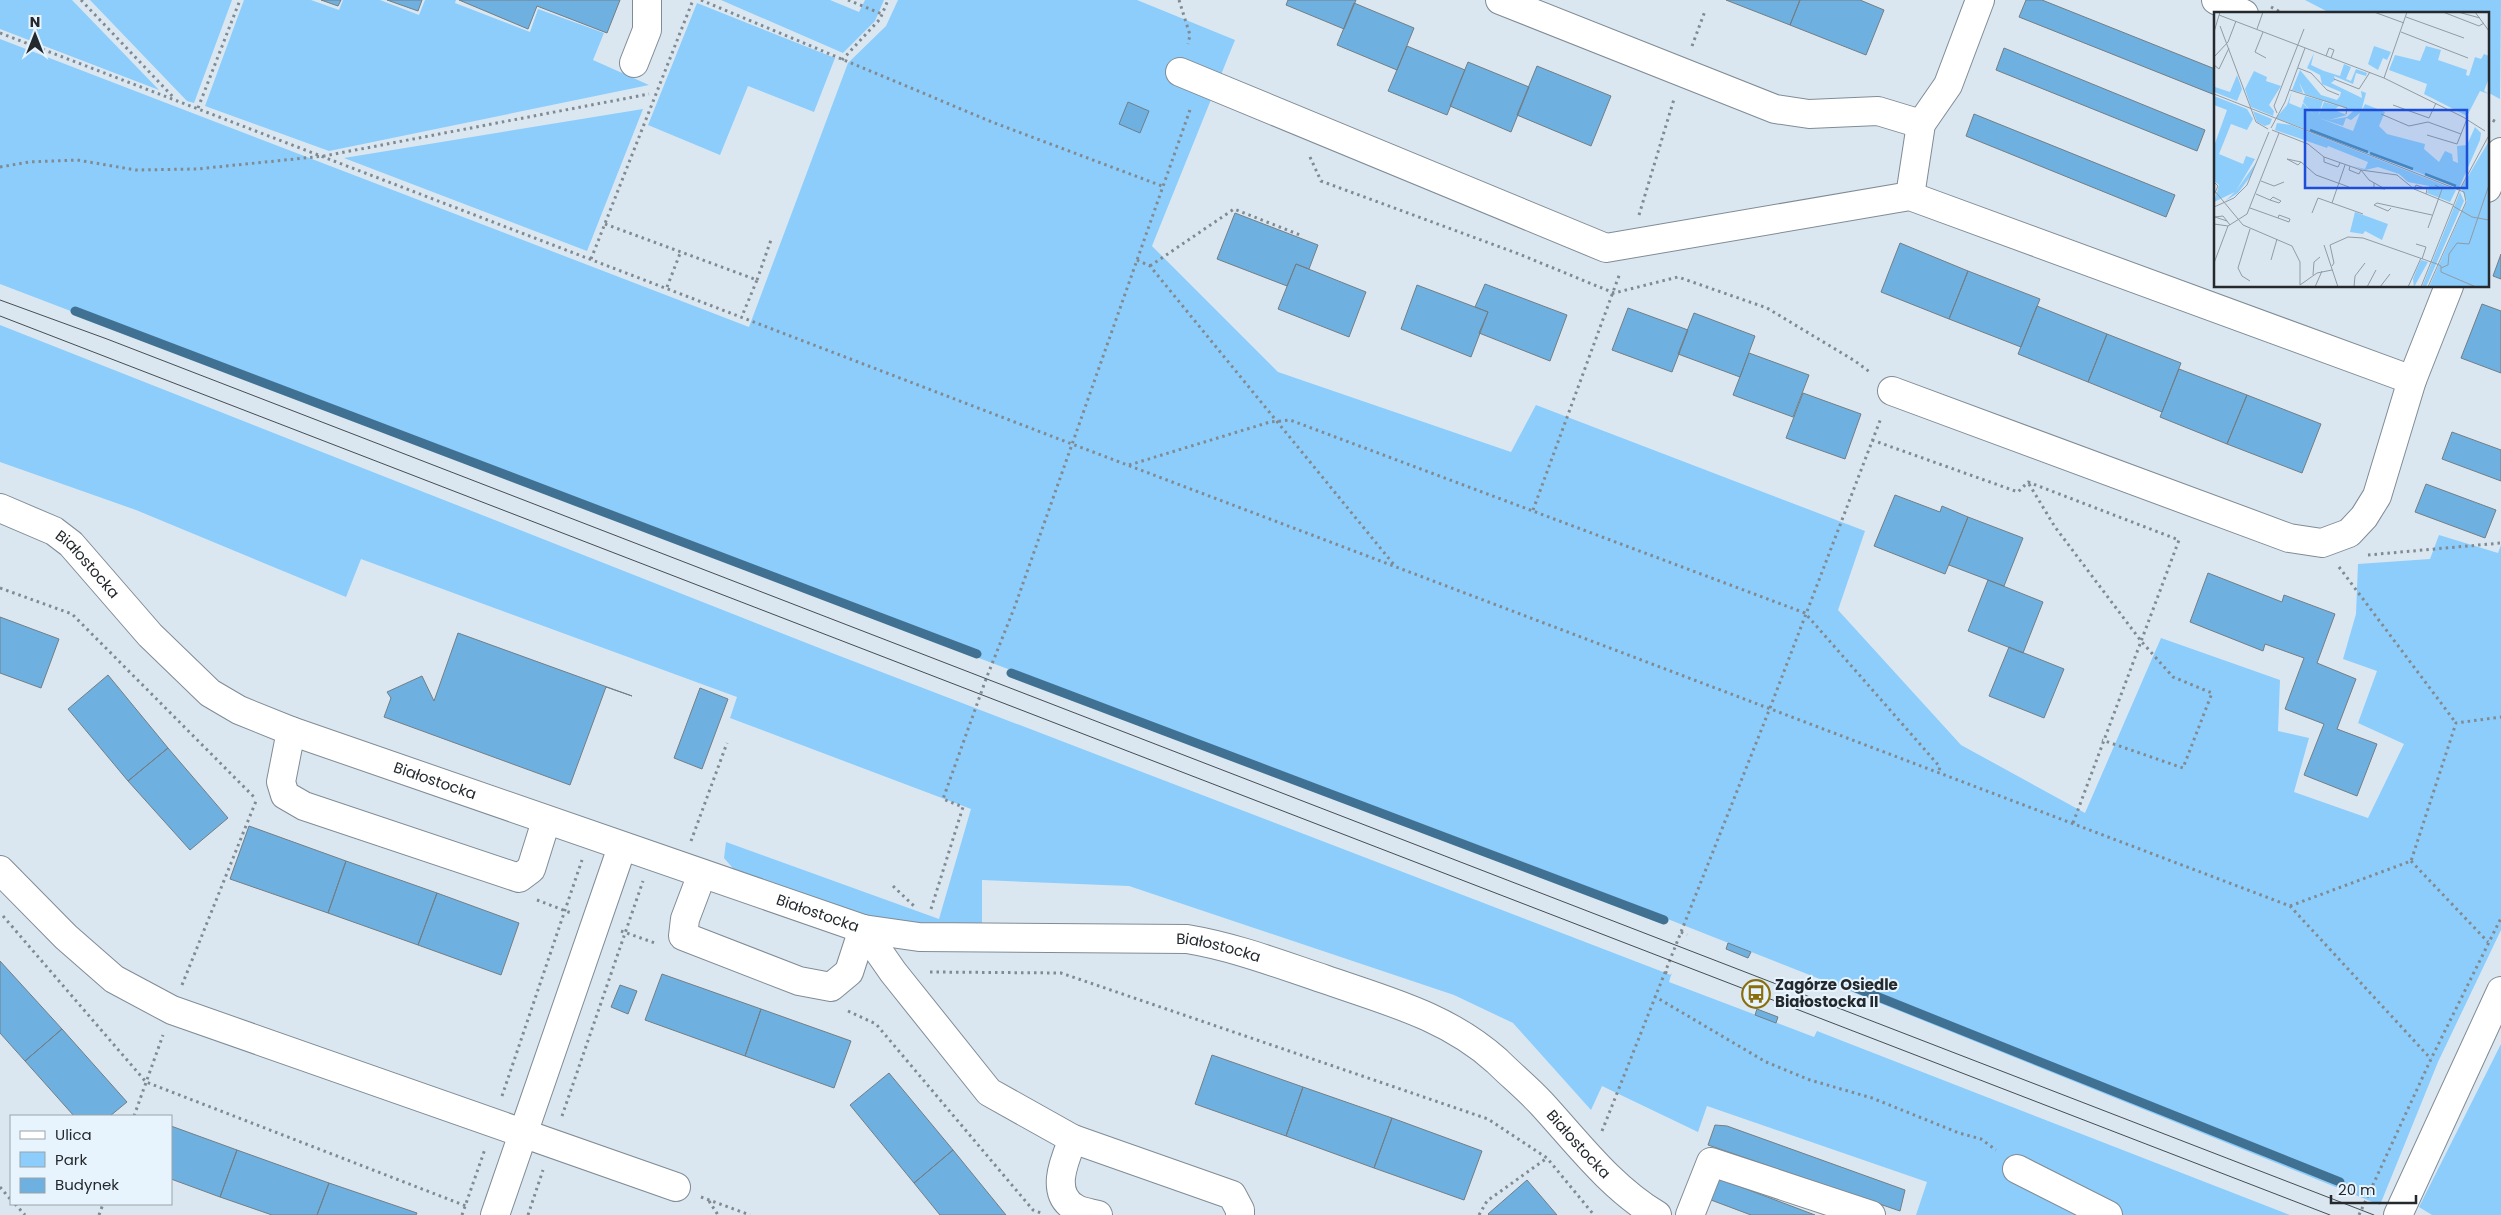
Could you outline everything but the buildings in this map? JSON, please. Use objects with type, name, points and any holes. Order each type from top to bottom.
[{"type":"street","points":[[634,63],[647,30],[647,0]]},
{"type":"street","points":[[1500,0],[1775,109],[1809,114],[1878,111],[1921,124]]},
{"type":"street","points":[[1910,196],[1921,124],[1948,85],[1980,0]]},
{"type":"street","points":[[2216,0],[2240,12]]},
{"type":"street","points":[[1190,76],[1606,248],[1910,196],[2412,380]]},
{"type":"street","points":[[2488,138],[2501,145]]},
{"type":"street","points":[[2488,185],[2501,152]]},
{"type":"street","points":[[1892,391],[2289,538],[2322,543],[2349,533],[2364,518],[2377,496],[2412,380],[2448,288]]},
{"type":"street","name":"Białostocka","points":[[0,508],[54,531],[71,544],[150,635],[210,693],[239,710],[291,732],[863,929],[889,935],[919,937],[1187,939],[1225,946],[1420,1012],[1463,1034],[1539,1101],[1584,1152],[1623,1190],[1657,1215]]},
{"type":"street","points":[[291,732],[281,782],[285,795],[304,806],[519,878],[531,869],[546,821]]},
{"type":"street","points":[[495,1215],[522,1132],[572,994],[594,922],[622,847]]},
{"type":"street","points":[[0,870],[66,937],[114,980],[172,1010],[676,1187]]},
{"type":"street","points":[[692,870],[683,936],[799,981],[830,986],[849,972],[863,929]]},
{"type":"street","points":[[863,929],[893,972],[989,1092],[1073,1139],[1232,1195],[1240,1210],[1240,1215]]},
{"type":"street","points":[[2398,1215],[2501,991]]},
{"type":"street","points":[[1073,1139],[1061,1169],[1062,1192],[1074,1208],[1098,1215]]},
{"type":"street","points":[[1690,1215],[1712,1162],[1871,1215]]},
{"type":"street","points":[[2017,1169],[2108,1215]]},
{"type":"path","points":[[80,0],[177,100]]},
{"type":"path","points":[[198,108],[240,0]]},
{"type":"path","points":[[591,259],[693,0]]},
{"type":"path","points":[[701,0],[992,122],[1162,186]]},
{"type":"path","points":[[848,0],[857,2],[882,14]]},
{"type":"path","points":[[842,60],[880,19],[888,0]]},
{"type":"path","points":[[1178,0],[1190,35],[1188,44]]},
{"type":"path","points":[[0,32],[1396,568],[2290,906],[2431,1059]]},
{"type":"path","points":[[928,919],[963,806],[943,798],[986,678],[1015,606],[1137,260],[1162,186],[1190,76]]},
{"type":"path","points":[[0,167],[28,162],[77,160],[136,170],[197,169],[324,156],[649,94]]},
{"type":"path","points":[[2488,118],[2501,125]]},
{"type":"path","points":[[1150,266],[1234,209],[1300,235]]},
{"type":"path","points":[[605,224],[757,280]]},
{"type":"path","points":[[742,316],[772,237]]},
{"type":"path","points":[[667,287],[681,252]]},
{"type":"path","points":[[1137,260],[1150,266],[1278,420],[1396,568]]},
{"type":"path","points":[[1584,1152],[1604,1129],[1654,996],[1770,708],[1892,391]]},
{"type":"path","points":[[1129,466],[1278,420],[1290,420],[1805,613],[1940,767],[1938,774]]},
{"type":"path","points":[[1872,440],[2018,492],[2028,482]]},
{"type":"path","points":[[2028,482],[2055,527],[2141,641],[2173,677],[2212,693],[2183,768],[2102,740]]},
{"type":"path","points":[[2028,482],[2179,540],[2072,823]]},
{"type":"path","points":[[2367,555],[2501,543]]},
{"type":"path","points":[[2338,558],[2339,567],[2456,723]]},
{"type":"path","points":[[0,588],[72,614],[257,800],[266,803]]},
{"type":"path","points":[[2456,723],[2501,717]]},
{"type":"path","points":[[2412,861],[2456,723]]},
{"type":"path","points":[[692,870],[727,743]]},
{"type":"path","points":[[134,1115],[172,1010],[221,884],[257,800]]},
{"type":"path","points":[[462,1215],[590,836]]},
{"type":"path","points":[[528,1215],[651,857]]},
{"type":"path","points":[[2290,906],[2412,861]]},
{"type":"path","points":[[2412,861],[2488,942]]},
{"type":"path","points":[[893,886],[921,912]]},
{"type":"path","points":[[528,897],[662,945]]},
{"type":"path","points":[[0,913],[146,1082],[466,1206]]},
{"type":"path","points":[[2359,1215],[2431,1059],[2501,918]]},
{"type":"path","points":[[1681,932],[1687,935]]},
{"type":"path","points":[[893,972],[1060,973],[1488,1119],[1548,1158],[1594,1215]]},
{"type":"path","points":[[1665,972],[1671,975]]},
{"type":"path","points":[[1654,996],[1766,1062],[1810,1080],[1872,1098],[1959,1134],[1981,1139],[2017,1169]]},
{"type":"path","points":[[844,1010],[876,1024],[1033,1210],[1047,1215]]},
{"type":"path","points":[[1478,1215],[1487,1202],[1548,1158]]},
{"type":"path","points":[[0,1187],[10,1199]]},
{"type":"path","points":[[676,1187],[750,1215]]},
{"type":"path","points":[[709,1200],[718,1215]]},
{"type":"path","points":[[16,1205],[25,1215]]},
{"type":"path","points":[[1030,1215],[1033,1210]]},
{"type":"green space","points":[[0,0],[72,0],[159,90],[0,29]]},
{"type":"green space","points":[[90,0],[232,0],[194,103],[187,101]]},
{"type":"green space","points":[[244,0],[311,0],[339,10],[343,0],[380,0],[419,15],[425,0],[456,0],[455,3],[530,32],[538,9],[604,33],[593,60],[649,85],[329,151],[205,106]]},
{"type":"green space","points":[[721,0],[830,0],[859,12],[865,0],[884,0],[875,21],[843,53]]},
{"type":"green space","points":[[898,0],[1137,0],[1235,40],[1152,246],[1278,372],[1511,452],[1536,405],[1865,531],[1838,610],[1961,745],[2085,813],[2161,638],[2280,680],[2278,731],[2309,738],[2294,792],[2368,818],[2404,744],[2358,723],[2377,671],[2343,659],[2356,614],[2358,564],[2430,559],[2439,535],[2498,553],[2501,545],[2501,930],[2438,1062],[2380,1205],[1835,985],[1528,864],[984,660],[0,284],[0,39],[749,327],[848,63],[886,26]]},
{"type":"green space","points":[[2305,0],[2501,0],[2500,99],[2488,93],[2488,12],[2328,12]]},
{"type":"green space","points":[[697,3],[835,58],[814,112],[748,86],[720,155],[648,125]]},
{"type":"green space","points":[[643,109],[587,251],[344,158]]},
{"type":"green space","points":[[0,325],[832,653],[1671,975],[1669,982],[1814,1037],[1817,1031],[2290,1215],[1916,1215],[1927,1182],[1707,1106],[1698,1132],[1602,1086],[1591,1110],[1513,1023],[1454,995],[1129,886],[982,880],[982,924],[923,928],[873,922],[737,873],[724,858],[726,842],[939,919],[971,809],[730,718],[737,697],[361,559],[346,597],[136,510],[0,462]]},
{"type":"green space","points":[[2501,1044],[2501,1215],[2432,1215],[2419,1207]]},
{"type":"waterway","points":[[75,311],[977,654]]},
{"type":"waterway","points":[[1011,673],[1664,920]]},
{"type":"waterway","points":[[1856,988],[2340,1182]]},
{"type":"tram line","points":[[0,300],[107,339],[2374,1215]]},
{"type":"tram line","points":[[0,316],[2330,1215]]},
{"type":"place","name":"Zagórze Osiedle Białostocka II","points":[[1756,994]]}]
